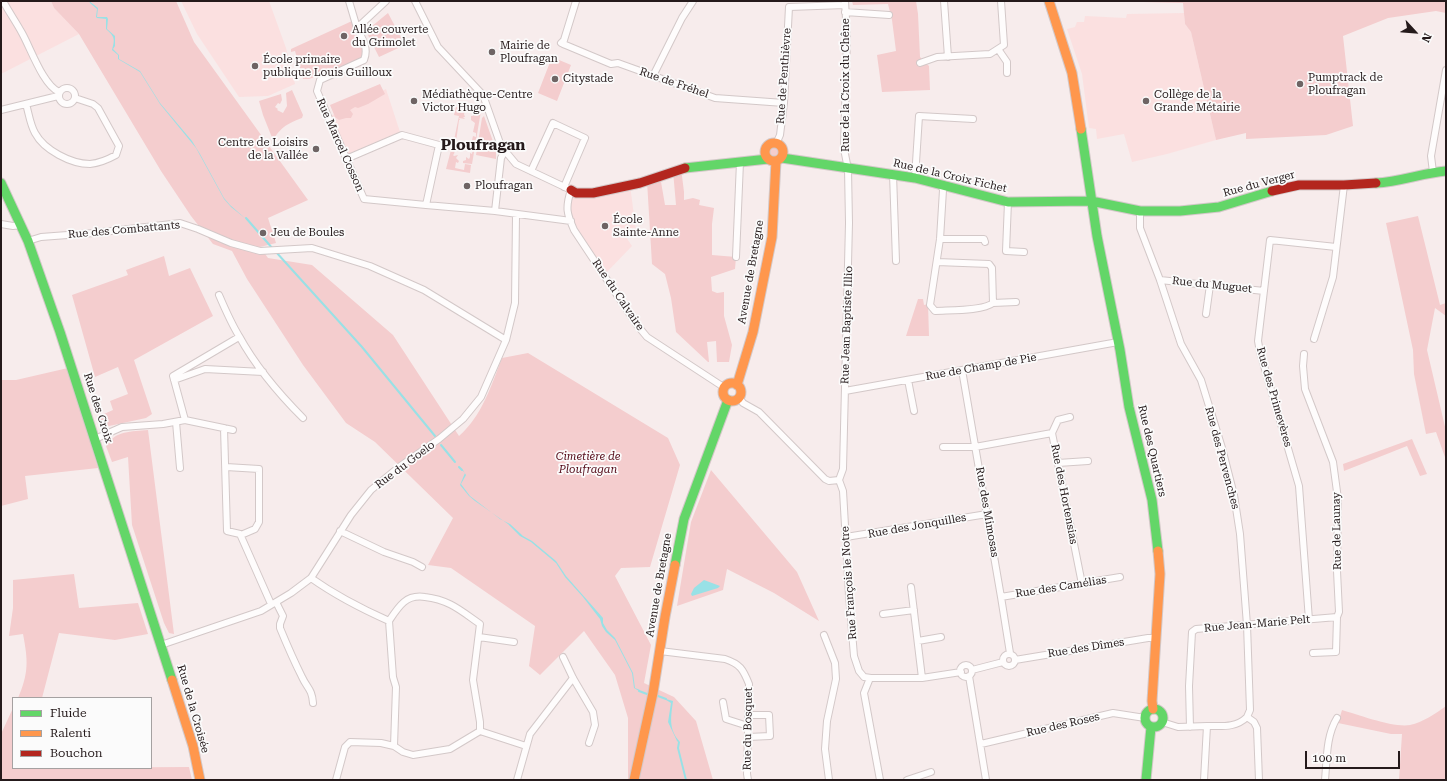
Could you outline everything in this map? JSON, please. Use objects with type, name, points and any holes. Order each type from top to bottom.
[{"type":"street","points":[[1,110],[59,94],[65,88],[70,88],[74,91],[75,98],[73,102],[66,105],[60,101],[59,94],[42,73],[3,1]]},
{"type":"street","points":[[349,1],[357,28],[386,1]]},
{"type":"street","points":[[415,1],[438,47],[483,95],[501,146],[505,151],[516,164],[567,189]]},
{"type":"street","name":"Rue de Fréhel","points":[[576,1],[564,40],[564,44],[568,46],[611,64],[618,63],[715,98],[784,103]]},
{"type":"street","points":[[653,76],[692,1]]},
{"type":"street","points":[[944,1],[948,56]]},
{"type":"street","points":[[920,63],[937,57],[990,54],[1004,45],[1000,1]]},
{"type":"street","name":"Rue des Quartiers","points":[[1049,1],[1072,73],[1091,201],[1130,407],[1152,500],[1157,534],[1160,574],[1153,709]]},
{"type":"street","name":"Rue de Penthièvre","points":[[776,144],[780,135],[784,103],[789,7],[845,3]]},
{"type":"street","name":"Rue de la Croix du Chêne","points":[[845,3],[847,37],[844,149],[848,169]]},
{"type":"street","points":[[845,12],[889,15]]},
{"type":"street","name":"Rue Marcel Cosson","points":[[357,28],[363,39],[367,52],[364,60],[320,80],[317,91],[364,199],[426,205]]},
{"type":"street","points":[[998,49],[1007,62],[1007,73]]},
{"type":"street","points":[[1433,172],[1431,156],[1446,70]]},
{"type":"street","points":[[26,104],[36,134],[52,151],[75,161],[89,164],[104,162],[116,155],[119,146],[98,108],[93,104],[75,98]]},
{"type":"street","points":[[916,178],[918,116],[973,119]]},
{"type":"street","name":"Rue du Calvaire","points":[[531,171],[553,123],[584,138],[567,189],[568,214],[574,230],[637,325],[647,337],[725,388]]},
{"type":"street","points":[[346,159],[402,135],[439,145],[426,205],[495,211],[570,221]]},
{"type":"street","points":[[771,144],[776,144],[783,149],[775,159],[765,154],[766,148],[771,144]]},
{"type":"street","points":[[495,211],[501,158],[505,151]]},
{"type":"street","name":"Rue de la Croix Fichet","points":[[567,189],[576,193],[594,193],[640,183],[683,168],[775,159],[916,178],[1008,202],[1091,201]]},
{"type":"street","name":"Avenue de Bretagne","points":[[737,385],[755,324],[768,263],[772,237],[775,159]]},
{"type":"street","points":[[736,258],[740,162]]},
{"type":"street","name":"Rue Jean Baptiste Illio","points":[[839,480],[843,472],[850,223],[848,169]]},
{"type":"street","name":"Rue du Verger","points":[[1091,201],[1140,211],[1180,211],[1219,207],[1299,185],[1344,185],[1393,182],[1433,172],[1446,171]]},
{"type":"street","points":[[893,174],[896,260]]},
{"type":"street","name":"Rue des Croix","points":[[1,183],[28,241],[60,332],[161,645]]},
{"type":"street","points":[[941,184],[940,239],[930,305],[935,311],[964,310],[989,306],[992,303],[1016,302]]},
{"type":"street","points":[[1314,339],[1333,277],[1344,185]]},
{"type":"street","points":[[1008,202],[1006,251],[1024,252]]},
{"type":"street","name":"Rue des Pervenches","points":[[1140,211],[1140,228],[1160,280],[1181,344],[1201,380],[1222,448],[1234,495],[1240,534],[1247,625],[1250,710],[1247,718]]},
{"type":"street","name":"Rue du Goelo","points":[[161,645],[261,611],[291,593],[311,578],[340,531],[371,490],[463,419],[481,397],[506,340],[515,302],[516,215]]},
{"type":"street","name":"Rue des Combattants","points":[[28,241],[41,237],[94,233],[180,223],[231,243],[260,251],[312,248],[370,266],[424,290],[506,340]]},
{"type":"street","points":[[1,224],[13,226],[21,224]]},
{"type":"street","points":[[940,239],[984,239],[985,242]]},
{"type":"street","name":"Rue des Primevères","points":[[1309,620],[1299,486],[1258,341],[1270,240],[1336,248]]},
{"type":"street","points":[[937,262],[989,264],[992,268],[992,303]]},
{"type":"street","name":"Rue du Muguet","points":[[1160,280],[1264,291]]},
{"type":"street","points":[[1206,314],[1210,285]]},
{"type":"street","points":[[219,295],[239,337],[280,396],[303,418]]},
{"type":"street","points":[[174,378],[200,360],[239,337]]},
{"type":"street","name":"Rue de Champ de Pie","points":[[845,391],[1118,342]]},
{"type":"street","name":"Rue de Launay","points":[[1304,354],[1303,366],[1305,389],[1333,462],[1337,491],[1337,571],[1339,612],[1337,617]]},
{"type":"street","points":[[200,360],[204,369]]},
{"type":"street","points":[[174,378],[204,369],[263,372]]},
{"type":"street","name":"Rue des Mimosas","points":[[962,370],[1010,653]]},
{"type":"street","points":[[174,378],[185,420]]},
{"type":"street","points":[[908,380],[914,410]]},
{"type":"street","points":[[739,397],[734,401],[728,400],[724,394],[725,388],[729,384],[737,385],[740,389],[739,397],[743,403],[759,412],[824,479],[839,480]]},
{"type":"street","name":"Avenue de Bretagne","points":[[634,780],[653,693],[665,618],[684,519],[728,400]]},
{"type":"street","points":[[1052,434],[1058,420],[1070,417]]},
{"type":"street","points":[[95,439],[122,427],[163,424],[185,420],[233,430]]},
{"type":"street","points":[[176,422],[180,468]]},
{"type":"street","points":[[224,428],[227,531],[241,535],[255,529],[259,522],[259,469],[226,467]]},
{"type":"street","name":"Rue des Hortensias","points":[[943,446],[975,448],[1052,434],[1082,584]]},
{"type":"street","points":[[1058,463],[1088,461]]},
{"type":"street","name":"Rue François le Notre","points":[[839,480],[842,489],[854,656],[859,671],[864,677],[871,678]]},
{"type":"street","name":"Rue des Jonquilles","points":[[846,537],[987,514]]},
{"type":"street","points":[[340,531],[384,552],[422,566]]},
{"type":"street","points":[[241,535],[274,603],[283,616],[280,628],[303,679],[309,688],[313,703]]},
{"type":"street","points":[[311,578],[369,613],[388,621]]},
{"type":"street","name":"Rue des Camélias","points":[[1001,597],[1120,578]]},
{"type":"street","points":[[910,587],[922,678]]},
{"type":"street","points":[[394,746],[396,687],[393,677],[388,621],[404,602],[413,597],[436,598],[446,601],[480,624],[473,680],[480,722],[480,731]]},
{"type":"street","points":[[883,614],[914,610]]},
{"type":"street","points":[[1313,653],[1336,652],[1337,617]]},
{"type":"street","name":"Rue Jean-Marie Pelt","points":[[1190,727],[1189,686],[1192,632],[1196,629],[1337,617]]},
{"type":"street","points":[[824,635],[834,663],[836,679],[827,721],[825,749],[829,780]]},
{"type":"street","points":[[479,637],[514,642]]},
{"type":"street","points":[[918,641],[941,637]]},
{"type":"street","name":"Rue des Dîmes","points":[[1015,660],[1148,638],[1156,638]]},
{"type":"street","name":"Rue de la Croisée","points":[[161,645],[193,746],[200,780]]},
{"type":"street","name":"Rue du Bosquet","points":[[660,651],[725,659],[735,662],[744,671],[749,684],[748,780]]},
{"type":"street","points":[[1010,653],[1013,655],[1015,660],[1013,664],[1009,666],[1005,665],[1003,662],[1004,656],[1010,653]]},
{"type":"street","points":[[563,657],[573,678],[593,712],[595,724],[589,743]]},
{"type":"street","points":[[972,670],[1003,662]]},
{"type":"street","points":[[961,672],[962,668],[966,665],[972,670]]},
{"type":"street","points":[[972,670],[972,673],[969,676],[986,780]]},
{"type":"street","points":[[880,780],[864,693],[871,678],[922,678],[961,672]]},
{"type":"street","points":[[961,672],[963,676],[969,676]]},
{"type":"street","points":[[517,780],[530,734],[573,678]]},
{"type":"street","points":[[723,702],[726,719],[748,726]]},
{"type":"street","points":[[1146,780],[1151,727],[1145,718],[1147,713],[1153,709],[1158,710],[1162,714],[1162,722]]},
{"type":"street","name":"Rue des Roses","points":[[981,744],[1113,714],[1145,718]]},
{"type":"street","points":[[748,715],[769,715],[770,736],[748,737]]},
{"type":"street","points":[[1162,722],[1178,727],[1190,727],[1235,725],[1247,718],[1254,722],[1257,728],[1259,780]]},
{"type":"street","points":[[1325,780],[1329,742],[1332,727],[1337,718]]},
{"type":"street","points":[[1151,727],[1157,726],[1162,722]]},
{"type":"street","points":[[1204,780],[1207,726]]},
{"type":"street","points":[[336,780],[345,747],[350,742],[381,743],[394,746],[403,752],[412,755],[450,748],[480,731],[526,746]]},
{"type":"street","points":[[907,780],[931,772]]},
{"type":"shaded area","points":[[1,1],[51,1],[54,8],[79,34],[1,74]]},
{"type":"shaded area","name":"École primaire publique Louis Guilloux","points":[[181,1],[269,1],[286,48],[295,84],[268,96],[239,97],[197,34]]},
{"type":"shaded area","name":"Collège de la Grande Métairie","points":[[1184,13],[1185,24],[1191,32],[1216,140],[1132,162],[1124,134],[1097,139],[1096,129],[1089,128],[1082,74],[1067,29],[1075,27],[1077,22],[1084,22],[1085,16],[1126,18],[1127,14]]},
{"type":"shaded area","points":[[386,89],[400,132],[345,156],[328,117]]},
{"type":"shaded area","name":"École Sainte-Anne","points":[[630,185],[636,231],[626,237],[632,246],[605,274],[571,221],[569,198],[576,193]]},
{"type":"green space","name":"Cimetière de Ploufragan","points":[[51,1],[176,1],[194,42],[308,200],[268,218],[276,243],[260,247],[268,258],[312,265],[393,335],[459,436],[480,410],[490,390],[502,358],[528,353],[668,438],[680,465],[650,567],[621,568],[615,576],[651,645],[644,683],[674,697],[696,721],[713,780],[628,780],[628,718],[615,675],[584,631],[540,675],[529,666],[535,626],[451,568],[428,565],[453,518],[375,442],[346,423],[303,365],[247,279],[232,251],[213,244],[191,216],[161,171],[79,34],[54,8]]},
{"type":"green space","points":[[852,1],[916,1],[920,57],[929,66],[930,90],[882,92],[877,55],[896,51],[892,20],[888,4],[853,5]]},
{"type":"green space","points":[[1446,1],[1446,13],[1436,11],[1388,18],[1343,36],[1353,126],[1326,135],[1246,139],[1246,133],[1216,140],[1191,32],[1185,24],[1183,3],[1143,2]]},
{"type":"green space","points":[[388,13],[405,45],[379,57],[366,31]]},
{"type":"green space","points":[[352,21],[357,28],[365,57],[353,64],[309,79],[303,79],[295,51],[291,52],[291,49]]},
{"type":"green space","name":"Citystade","points":[[552,57],[571,65],[557,101],[538,93]]},
{"type":"green space","points":[[380,84],[385,94],[368,104],[358,108],[355,107],[350,110],[353,114],[351,118],[339,120],[335,117],[330,105]]},
{"type":"green space","points":[[292,90],[303,115],[302,118],[285,126],[273,140],[259,101],[281,94],[282,100],[280,104],[278,103],[275,107],[283,113],[287,106],[286,93]]},
{"type":"green space","points":[[456,107],[466,108],[464,114],[465,117],[463,117],[465,119],[459,118],[460,120],[456,142],[454,140],[459,116],[454,115]]},
{"type":"green space","points":[[473,110],[481,111],[472,164],[463,163],[463,161],[466,160],[466,157],[469,159],[470,153],[472,154],[474,144],[471,144],[473,136],[476,137],[476,133],[473,132],[475,123],[471,120]]},
{"type":"green space","points":[[484,116],[496,150],[496,159],[476,155],[482,118]]},
{"type":"green space","points":[[776,146],[779,147],[779,157],[772,158],[769,157],[768,150],[769,147]]},
{"type":"green space","points":[[451,150],[455,150],[454,156],[458,155],[456,158],[459,161],[458,163],[456,162],[455,168],[464,170],[465,164],[471,165],[470,173],[446,169]]},
{"type":"green space","points":[[681,168],[684,200],[693,198],[700,200],[699,205],[714,208],[712,224],[712,255],[736,257],[735,269],[711,277],[712,291],[717,293],[724,292],[724,316],[732,345],[729,362],[717,362],[716,341],[707,342],[708,362],[676,332],[671,298],[665,274],[652,264],[647,181],[660,176],[665,205],[676,205],[673,171]]},
{"type":"green space","points":[[1418,216],[1440,305],[1446,303],[1446,316],[1435,308],[1427,350],[1446,431],[1446,460],[1436,432],[1426,434],[1414,374],[1413,350],[1386,223]]},
{"type":"green space","points":[[164,256],[169,276],[190,268],[213,316],[134,360],[152,414],[146,418],[100,428],[97,417],[113,410],[110,401],[128,394],[118,367],[95,377],[72,295],[128,275],[126,270]]},
{"type":"green space","points":[[918,299],[923,299],[924,305],[928,304],[929,336],[906,336]]},
{"type":"green space","points":[[68,368],[98,468],[25,476],[28,499],[1,506],[1,380],[16,380]]},
{"type":"green space","points":[[148,430],[174,634],[169,633],[164,623],[132,525],[128,457],[112,462],[106,446],[119,434]]},
{"type":"green space","points":[[1412,439],[1427,474],[1420,476],[1407,446],[1344,471],[1343,464]]},
{"type":"green space","points":[[711,470],[797,572],[819,621],[774,593],[727,569],[723,590],[677,606],[691,522]]},
{"type":"green space","points":[[74,574],[79,608],[138,603],[148,634],[115,640],[59,633],[42,697],[18,697],[26,674],[27,659],[23,634],[9,636],[13,608],[13,580]]},
{"type":"green space","points":[[1446,706],[1446,780],[1399,780],[1402,734],[1391,734],[1338,723],[1342,710],[1395,725],[1410,725],[1424,720]]},
{"type":"green space","points":[[12,710],[12,769],[152,769],[152,767],[189,767],[192,780],[1,780],[1,734]]},
{"type":"water","points":[[89,1],[98,8],[97,17],[107,17],[107,29],[115,36],[115,46],[113,49],[119,55],[119,59],[140,71],[160,103],[192,141],[200,154],[224,198],[246,219],[231,207],[224,199],[196,148],[160,104],[140,72],[118,59],[118,55],[112,50],[114,38],[106,29],[106,19],[96,17],[97,9]]},
{"type":"water","points":[[465,473],[466,475],[461,484],[470,496],[492,513],[469,496],[460,485]]},
{"type":"water","points":[[503,520],[556,561],[566,576],[603,618],[603,623],[607,630],[615,638],[633,673],[635,688],[640,690],[639,691],[634,688],[632,673],[615,640],[606,632],[600,619],[565,577],[556,563],[531,542],[520,536]]},
{"type":"water","points":[[704,580],[720,586],[718,588],[692,596],[691,594],[694,588]]},
{"type":"water","points":[[666,699],[673,701],[671,723],[676,737],[680,742],[679,748],[687,780],[685,780],[677,748],[678,742],[668,722],[671,703]]},
{"type":"waterway","points":[[246,218],[273,249]]},
{"type":"waterway","points":[[276,252],[362,347],[435,436]]},
{"type":"waterway","points":[[441,445],[455,462]]},
{"type":"waterway","points":[[459,467],[462,470]]},
{"type":"waterway","points":[[639,691],[647,694]]},
{"type":"waterway","points":[[658,696],[666,699]]},
{"type":"traffic: fast","points":[[1081,129],[1097,236],[1120,350],[1129,407],[1152,500],[1158,551]]},
{"type":"traffic: fast","points":[[782,158],[915,178],[1008,202],[1091,201],[1140,211],[1180,211],[1219,207],[1272,191]]},
{"type":"traffic: fast","points":[[685,168],[768,159]]},
{"type":"traffic: fast","points":[[1376,183],[1446,171]]},
{"type":"traffic: fast","points":[[1,183],[28,241],[60,332],[172,680]]},
{"type":"traffic: fast","points":[[675,565],[684,519],[728,400]]},
{"type":"traffic: fast","points":[[1154,709],[1160,712],[1163,718],[1160,724],[1154,727],[1148,724],[1145,718],[1148,712],[1154,709]]},
{"type":"traffic: fast","points":[[1146,780],[1151,727]]},
{"type":"traffic: slow","points":[[1049,1],[1072,73],[1081,129]]},
{"type":"traffic: slow","points":[[774,143],[780,146],[783,152],[780,158],[774,161],[768,158],[765,152],[768,146],[774,143]]},
{"type":"traffic: slow","points":[[737,385],[753,332],[772,237],[776,161]]},
{"type":"traffic: slow","points":[[732,383],[738,386],[741,392],[738,398],[732,401],[726,398],[723,392],[726,386],[732,383]]},
{"type":"traffic: slow","points":[[1153,709],[1152,701],[1160,574],[1158,551]]},
{"type":"traffic: slow","points":[[634,780],[653,693],[675,565]]},
{"type":"traffic: slow","points":[[172,680],[193,746],[200,780]]},
{"type":"traffic: jam","points":[[571,190],[576,193],[593,193],[640,183],[685,168]]},
{"type":"traffic: jam","points":[[1272,191],[1299,185],[1376,183]]},
{"type":"place","name":"Allée couverte du Grimolet","points":[[344,36]]},
{"type":"place","name":"Mairie de Ploufragan","points":[[492,52]]},
{"type":"place","name":"École primaire publique Louis Guilloux","points":[[255,66]]},
{"type":"place","name":"Citystade","points":[[555,79]]},
{"type":"place","name":"Pumptrack de Ploufragan","points":[[1300,84]]},
{"type":"place","name":"Médiathèque-Centre Victor Hugo","points":[[414,101]]},
{"type":"place","name":"Collège de la Grande Métairie","points":[[1146,101]]},
{"type":"place","name":"Centre de Loisirs de la Vallée","points":[[316,149]]},
{"type":"place","name":"Ploufragan","points":[[467,186]]},
{"type":"place","name":"École Sainte-Anne","points":[[605,226]]},
{"type":"place","name":"Jeu de Boules","points":[[263,233]]},
{"type":"district","name":"Ploufragan","points":[[483,146]]}]
